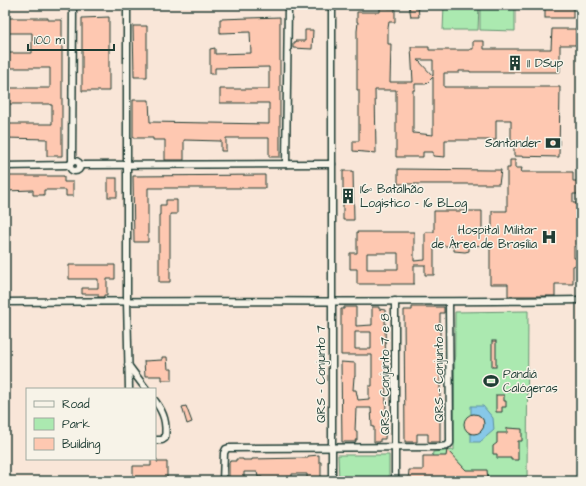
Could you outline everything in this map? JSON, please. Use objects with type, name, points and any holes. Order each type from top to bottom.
[{"type":"street","points":[[71,163],[73,5]]},
{"type":"street","points":[[127,5],[127,301],[129,388]]},
{"type":"street","points":[[286,164],[288,5]]},
{"type":"street","name":"QRS - Conjunto 7","points":[[332,5],[332,481]]},
{"type":"street","points":[[5,166],[71,163],[76,161],[80,164],[332,164]]},
{"type":"street","points":[[5,302],[449,302],[581,300]]},
{"type":"street","name":"QRS - Conjunto 7 e 8","points":[[395,301],[395,481]]},
{"type":"street","name":"QRS - Conjunto 8","points":[[396,447],[440,447],[447,446],[450,443],[449,302]]},
{"type":"street","points":[[128,365],[145,388]]},
{"type":"street","points":[[156,402],[164,414],[166,426],[165,438],[162,440],[156,440]]},
{"type":"street","points":[[223,481],[224,453],[226,449],[229,448],[396,447]]},
{"type":"green space","points":[[444,5],[479,5],[478,30],[443,30]]},
{"type":"green space","points":[[480,5],[515,5],[515,31],[480,30]]},
{"type":"green space","name":"Pandiá Calógeras","points":[[528,311],[527,481],[430,481],[430,469],[433,452],[454,450],[455,312]]},
{"type":"green space","points":[[338,455],[389,455],[389,481],[339,481]]},
{"type":"water","points":[[471,406],[483,406],[493,418],[494,430],[480,442],[471,442],[471,434],[477,433],[483,428],[483,419],[479,415],[471,414]]},
{"type":"building","points":[[380,5],[388,5],[388,8],[395,8],[395,22],[389,22],[388,28],[388,44],[391,44],[390,82],[413,82],[411,47],[429,47],[429,50],[470,50],[473,49],[473,41],[484,41],[484,49],[551,49],[552,29],[576,29],[576,45],[560,45],[560,72],[459,71],[459,73],[444,73],[444,87],[560,87],[559,157],[514,156],[514,141],[511,141],[511,120],[496,120],[496,140],[445,140],[445,157],[433,156],[433,152],[423,152],[423,157],[396,157],[396,90],[375,90],[376,153],[353,151],[353,141],[359,141],[359,90],[357,90],[357,12],[380,12]],"holes":[[[418,60],[433,60],[433,76]],[[433,77],[433,135],[413,133],[413,90],[415,90],[415,84],[426,84]]]},
{"type":"building","points":[[409,5],[418,5],[419,17],[411,17]]},
{"type":"building","points":[[545,5],[573,5],[573,18],[545,18]]},
{"type":"building","points":[[109,17],[109,91],[82,91],[82,18]]},
{"type":"building","points":[[280,17],[280,157],[269,157],[269,138],[226,138],[226,151],[221,151],[221,141],[184,140],[184,160],[165,160],[165,140],[153,140],[153,138],[133,138],[133,100],[149,100],[150,122],[269,124],[269,103],[220,103],[220,89],[269,89],[269,67],[215,68],[215,74],[210,74],[210,49],[215,48],[215,54],[251,53],[250,32],[220,33],[220,19]]},
{"type":"building","points":[[5,18],[48,18],[48,20],[62,20],[62,156],[47,156],[47,139],[5,138],[5,124],[52,124],[52,105],[5,104],[5,88],[50,88],[50,68],[5,68],[5,53],[32,53],[32,33],[5,33]]},
{"type":"building","points":[[133,26],[147,26],[147,77],[134,77]]},
{"type":"building","points":[[305,30],[313,30],[312,49],[293,48],[293,43],[295,43],[295,41],[305,41]]},
{"type":"building","points":[[510,160],[515,160],[515,168],[522,168],[521,172],[573,172],[573,181],[578,181],[578,194],[573,194],[573,203],[581,203],[581,246],[574,246],[574,258],[577,258],[578,265],[573,266],[573,284],[555,284],[555,296],[508,296],[508,284],[490,284],[490,245],[469,246],[469,251],[465,252],[454,251],[454,246],[434,246],[434,275],[425,275],[425,265],[414,265],[414,284],[357,284],[357,269],[350,269],[350,253],[357,253],[357,232],[414,232],[414,261],[425,260],[425,232],[434,232],[434,211],[482,211],[482,232],[492,232],[492,211],[507,211],[507,168],[510,168]],"holes":[[[367,253],[398,253],[398,269],[367,269]]]},
{"type":"building","points":[[398,169],[501,170],[499,184],[398,184]]},
{"type":"building","name":"16º Batalhão Logístico - 16 BLog","points":[[343,171],[353,171],[354,220],[343,220]]},
{"type":"building","points":[[265,175],[265,188],[148,188],[148,242],[134,242],[133,176]]},
{"type":"building","points":[[5,176],[64,176],[64,182],[73,182],[73,196],[66,196],[66,190],[44,190],[44,195],[33,195],[33,190],[5,191]]},
{"type":"building","points":[[108,178],[117,178],[117,197],[108,197]]},
{"type":"building","points":[[166,200],[177,200],[177,214],[170,214],[170,282],[159,282],[159,215],[160,205],[166,205]]},
{"type":"building","points":[[69,265],[115,265],[115,279],[107,279],[107,295],[104,295],[104,297],[98,297],[98,294],[82,294],[82,288],[98,288],[98,279],[69,279]]},
{"type":"building","points":[[344,307],[356,307],[356,326],[372,325],[372,307],[379,307],[379,309],[385,310],[386,425],[385,439],[380,439],[380,442],[374,442],[374,427],[372,427],[371,408],[356,408],[355,431],[357,431],[357,440],[355,440],[356,442],[342,442],[341,362],[355,363],[353,390],[356,390],[358,400],[369,399],[369,386],[372,386],[372,355],[341,355],[341,309],[344,309]],"holes":[[[355,332],[371,332],[371,349],[355,349]]]},
{"type":"building","points":[[412,307],[444,307],[444,313],[440,313],[440,442],[428,442],[428,434],[417,434],[417,442],[405,442],[404,310],[412,310]]},
{"type":"building","points":[[492,341],[496,341],[496,367],[492,367]]},
{"type":"building","points":[[162,357],[167,357],[168,369],[172,369],[172,380],[162,380],[162,376],[145,376],[144,361],[162,360]]},
{"type":"building","points":[[496,395],[504,395],[506,407],[502,407],[502,412],[496,412]]},
{"type":"building","points":[[186,406],[192,422],[187,424],[182,407]]},
{"type":"building","points":[[474,414],[481,417],[484,424],[481,431],[474,434],[467,431],[464,424],[467,417]]},
{"type":"building","points":[[507,428],[522,429],[522,441],[518,441],[518,460],[511,460],[511,458],[497,458],[497,454],[493,454],[493,446],[497,443],[497,433],[507,433]]},
{"type":"building","points":[[447,450],[466,470],[487,470],[488,481],[408,481],[409,470],[423,470],[423,456],[446,456]]},
{"type":"building","points":[[319,455],[319,462],[321,462],[321,481],[307,479],[307,474],[292,474],[292,477],[287,477],[287,481],[262,481],[262,477],[258,477],[257,472],[244,472],[243,481],[229,481],[229,462],[236,461],[236,459],[252,460],[308,458],[308,456]]},
{"type":"building","points":[[157,459],[157,462],[167,462],[167,478],[133,478],[133,466],[151,466],[151,460]]},
{"type":"place","name":"11 DSup","points":[[515,63]]},
{"type":"place","name":"Santander","points":[[553,143]]},
{"type":"place","name":"16º Batalhão Logístico - 16 BLog","points":[[348,196]]},
{"type":"place","name":"Hospital Militar de Área de Brasília","points":[[549,237]]},
{"type":"place","name":"Pandiá Calógeras","points":[[491,381]]}]
